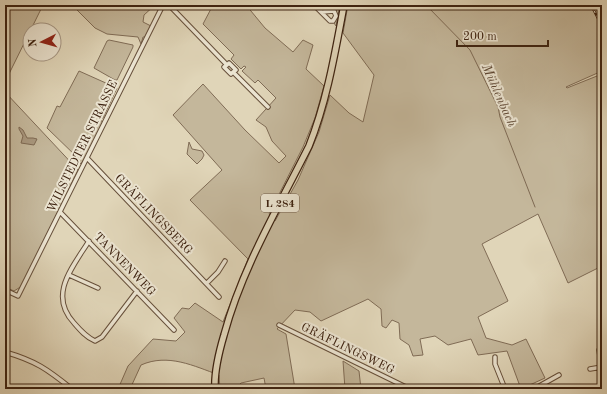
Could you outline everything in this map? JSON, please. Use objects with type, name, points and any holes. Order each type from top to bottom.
[{"type":"main road","name":"L 284","points":[[215,389],[220,350],[237,292],[254,254],[309,146],[317,123],[331,74],[344,5]]},
{"type":"street","name":"WILSTEDTER STRASSE","points":[[5,290],[18,296],[163,5]]},
{"type":"street","points":[[169,5],[227,65],[224,67],[231,74],[234,72],[268,107]]},
{"type":"street","points":[[314,5],[322,12]]},
{"type":"street","name":"GRÄFLINGSBERG","points":[[87,158],[219,297]]},
{"type":"street","name":"TANNENWEG","points":[[60,212],[174,330]]},
{"type":"street","points":[[89,241],[63,288],[63,307],[67,315],[77,327],[88,338],[95,341],[102,337],[137,291]]},
{"type":"street","points":[[207,283],[218,272],[225,261]]},
{"type":"street","points":[[69,275],[98,288]]},
{"type":"street","name":"GRÄFLINGSWEG","points":[[279,325],[404,388],[410,389]]},
{"type":"street","points":[[590,369],[602,368],[599,350]]},
{"type":"street","points":[[5,352],[43,366],[72,389]]},
{"type":"street","points":[[496,357],[495,364],[505,389]]},
{"type":"street","points":[[534,389],[559,375]]},
{"type":"shaded area","points":[[5,5],[43,5],[35,22],[22,22],[22,48],[6,80],[5,89]]},
{"type":"shaded area","points":[[72,5],[155,5],[144,15],[143,22],[151,26],[146,37],[143,37],[141,44],[138,37],[107,34],[95,28]]},
{"type":"shaded area","points":[[213,5],[246,5],[265,28],[293,52],[303,40],[313,45],[306,69],[324,86],[315,118],[303,147],[269,214],[275,221],[298,180],[319,132],[330,95],[349,113],[363,122],[374,75],[343,33],[348,5],[602,5],[602,71],[566,87],[567,88],[602,74],[602,266],[568,283],[538,214],[482,244],[508,301],[478,317],[486,338],[512,345],[526,339],[545,378],[521,389],[507,351],[478,355],[471,339],[448,345],[435,336],[420,339],[423,355],[413,356],[409,345],[400,339],[399,323],[392,320],[386,328],[382,326],[381,309],[368,299],[321,321],[310,312],[295,310],[277,329],[286,334],[295,389],[266,389],[264,378],[241,383],[235,389],[220,389],[219,375],[181,362],[161,360],[141,365],[130,389],[118,389],[128,366],[153,339],[176,341],[185,332],[174,318],[182,308],[189,309],[195,303],[223,322],[248,259],[190,200],[222,170],[173,115],[203,84],[245,130],[279,163],[286,156],[272,141],[266,127],[256,120],[276,98],[258,80],[255,83],[242,71],[246,67],[244,66],[241,69],[231,59],[234,55],[203,24]]},
{"type":"shaded area","points":[[316,5],[334,7],[335,5],[340,5],[336,26],[334,23],[334,11],[322,11]]},
{"type":"shaded area","points":[[109,40],[133,45],[117,80],[94,68],[107,41]]},
{"type":"shaded area","points":[[79,71],[117,88],[103,118],[100,119],[103,123],[81,164],[78,161],[79,159],[47,128],[57,106],[60,107]]},
{"type":"shaded area","points":[[5,92],[78,170],[22,286],[14,291],[5,287]]},
{"type":"shaded area","points":[[19,127],[23,130],[27,138],[37,139],[34,145],[21,143],[23,136]]},
{"type":"shaded area","points":[[189,142],[192,149],[202,151],[204,155],[197,164],[187,154]]},
{"type":"shaded area","points":[[343,361],[359,371],[361,389],[345,389]]},
{"type":"waterway","name":"Mühlenbach","points":[[426,5],[470,50],[498,107],[500,117],[535,207]]},
{"type":"railway","points":[[591,5],[602,26]]}]
